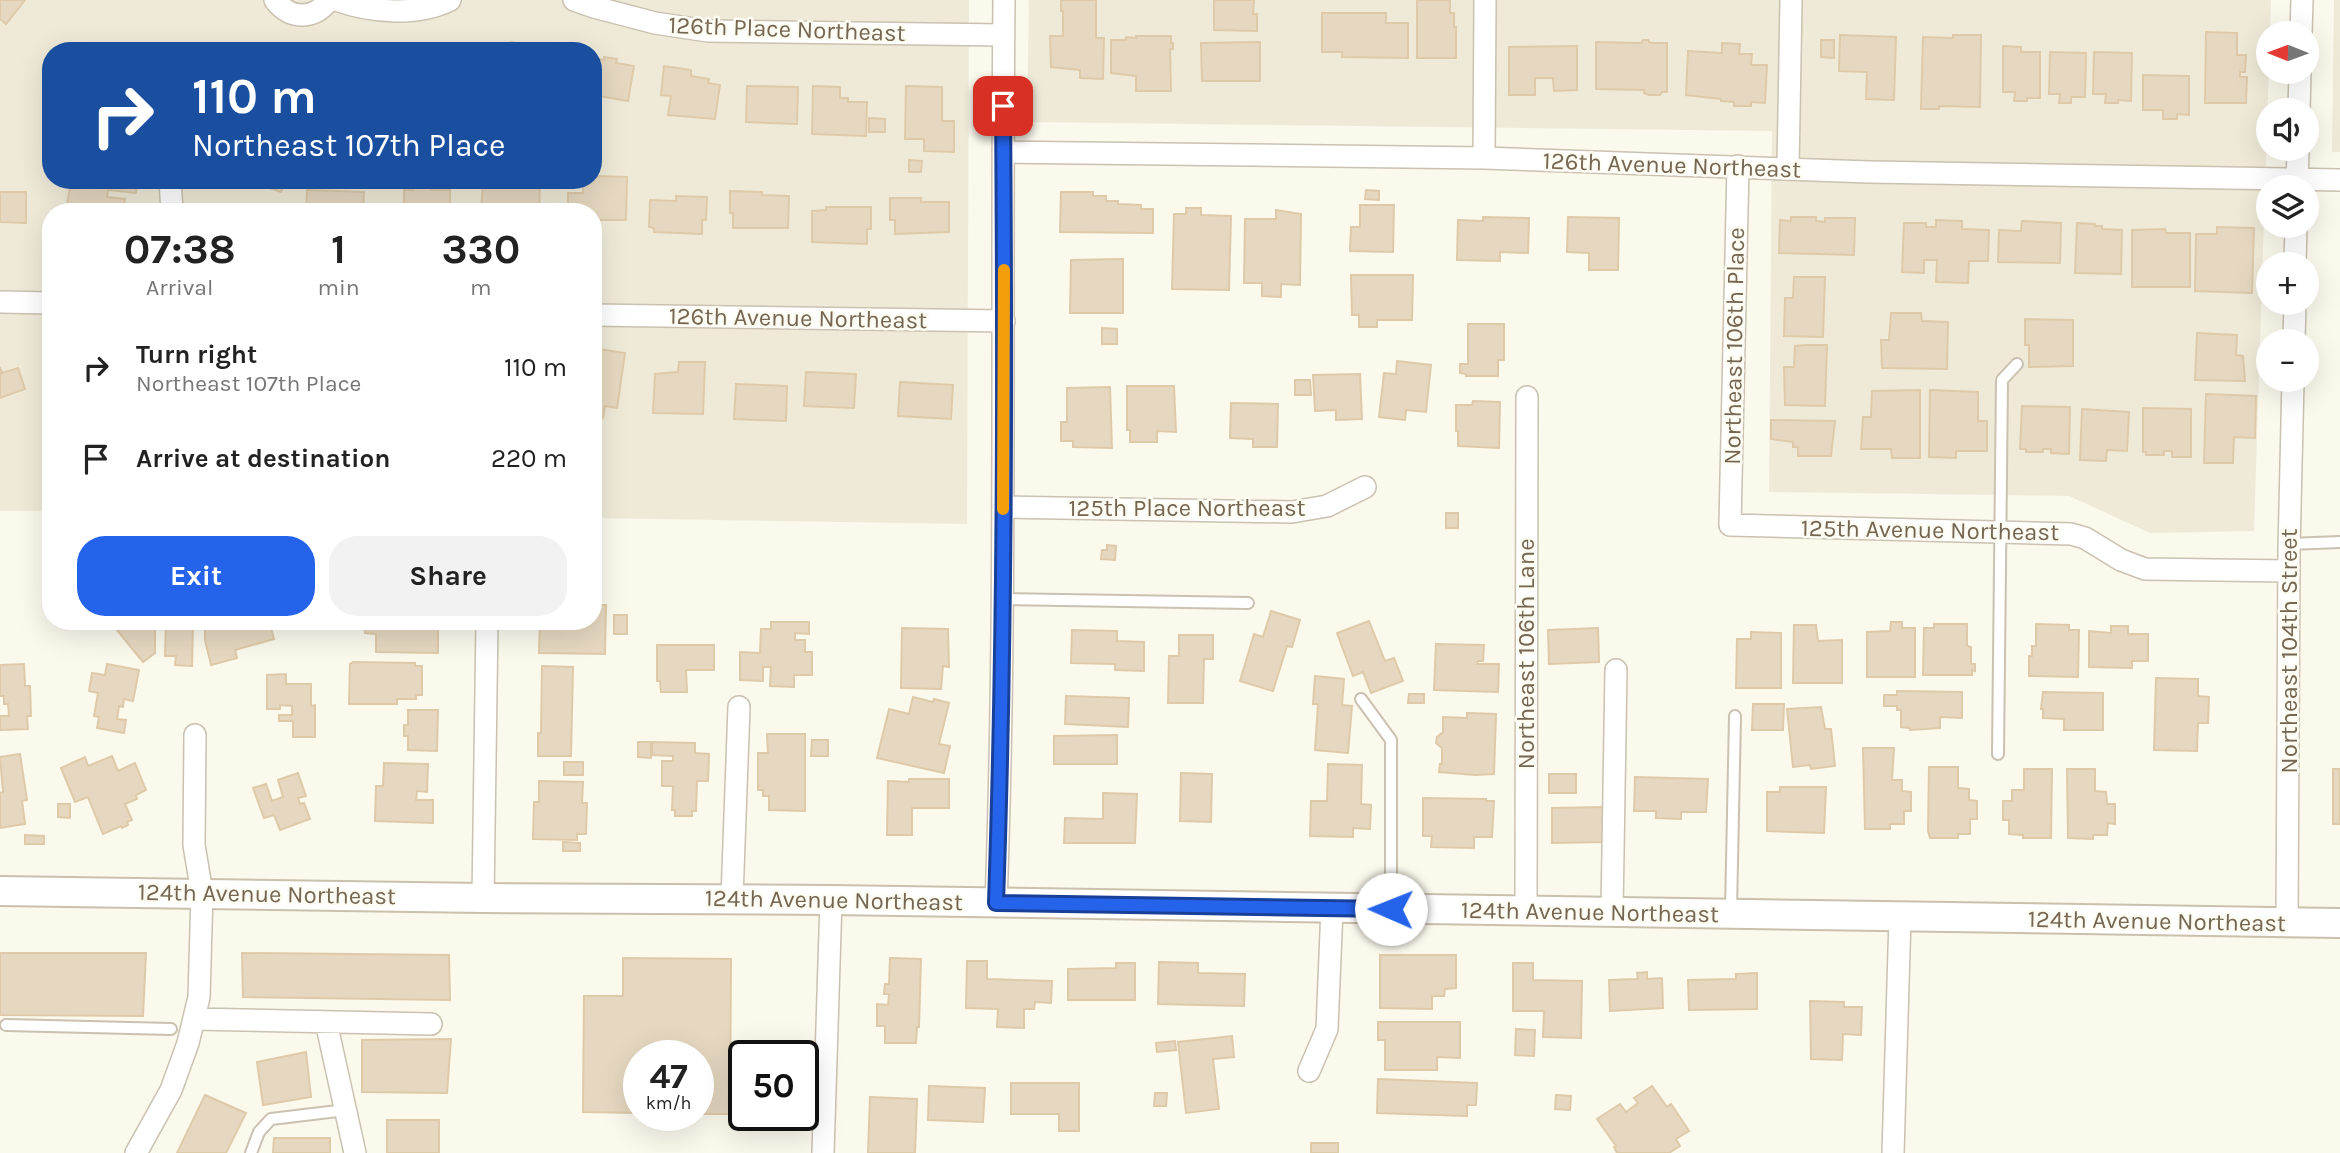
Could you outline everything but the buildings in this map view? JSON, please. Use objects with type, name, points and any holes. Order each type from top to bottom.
[{"type":"main road","name":"124th Avenue Northeast","points":[[0,891],[483,898],[732,898],[2340,923]]},
{"type":"street","points":[[275,0],[284,10],[294,15],[315,13],[329,0]]},
{"type":"street","points":[[336,0],[388,11],[435,7],[450,0]]},
{"type":"street","name":"126th Place Northeast","points":[[574,0],[594,8],[655,23],[708,31],[1003,35]]},
{"type":"street","points":[[996,903],[1003,507],[1004,0]]},
{"type":"street","points":[[1484,158],[1485,0]]},
{"type":"street","points":[[1788,169],[1791,0]]},
{"type":"street","points":[[2301,21],[2302,0]]},
{"type":"street","name":"126th Avenue Northeast","points":[[1003,152],[1484,158],[2256,182]]},
{"type":"street","name":"Northeast 106th Place","points":[[1730,525],[1738,166]]},
{"type":"street","name":"126th Avenue Northeast","points":[[2319,181],[2340,180]]},
{"type":"street","points":[[0,303],[42,303]]},
{"type":"street","name":"126th Avenue Northeast","points":[[602,315],[1004,321]]},
{"type":"street","name":"Northeast 104th Street","points":[[2287,922],[2293,392]]},
{"type":"street","name":"Northeast 106th Lane","points":[[1526,911],[1527,397]]},
{"type":"street","name":"125th Place Northeast","points":[[1003,507],[1292,512],[1327,506],[1365,486]]},
{"type":"street","name":"125th Avenue Northeast","points":[[1730,525],[2071,534],[2085,538],[2121,560],[2145,569],[2289,571]]},
{"type":"street","points":[[483,898],[487,630]]},
{"type":"street","points":[[1612,912],[1616,670]]},
{"type":"street","points":[[732,898],[739,707]]},
{"type":"street","points":[[135,1153],[172,1090],[188,1043],[199,997],[202,893],[194,845],[195,735]]},
{"type":"street","points":[[823,1153],[831,900]]},
{"type":"street","points":[[1309,1071],[1327,1029],[1332,908]]},
{"type":"street","points":[[1893,1153],[1900,917]]},
{"type":"street","points":[[194,1019],[431,1024]]},
{"type":"street","points":[[326,1022],[355,1153]]},
{"type":"lane","points":[[1998,754],[2002,380],[2017,364]]},
{"type":"lane","points":[[2289,544],[2340,542]]},
{"type":"lane","points":[[1002,600],[1248,603]]},
{"type":"lane","points":[[1361,699],[1391,740],[1391,909]]},
{"type":"lane","points":[[1731,914],[1735,716]]},
{"type":"lane","points":[[6,1025],[170,1029]]},
{"type":"lane","points":[[251,1153],[259,1132],[271,1119],[346,1110]]},
{"type":"shaded area","points":[[0,0],[969,0],[967,524],[602,518],[602,203],[42,203],[42,511],[0,511]]},
{"type":"shaded area","points":[[1029,0],[2271,0],[2270,21],[2256,21],[2256,84],[2268,84],[2268,98],[2256,98],[2256,161],[2266,161],[2265,175],[2256,175],[2256,238],[2263,238],[2263,252],[2256,252],[2256,315],[2261,315],[2260,329],[2256,329],[2256,392],[2258,392],[2254,531],[2150,533],[2069,496],[1769,492],[1772,131],[1027,122]]},
{"type":"shaded area","points":[[2334,0],[2340,0],[2340,152],[2332,152]]},
{"type":"slow traffic","points":[[1003,509],[1004,270]]},
{"type":"route","points":[[1003,106],[1003,507],[996,903],[1391,909]]}]
